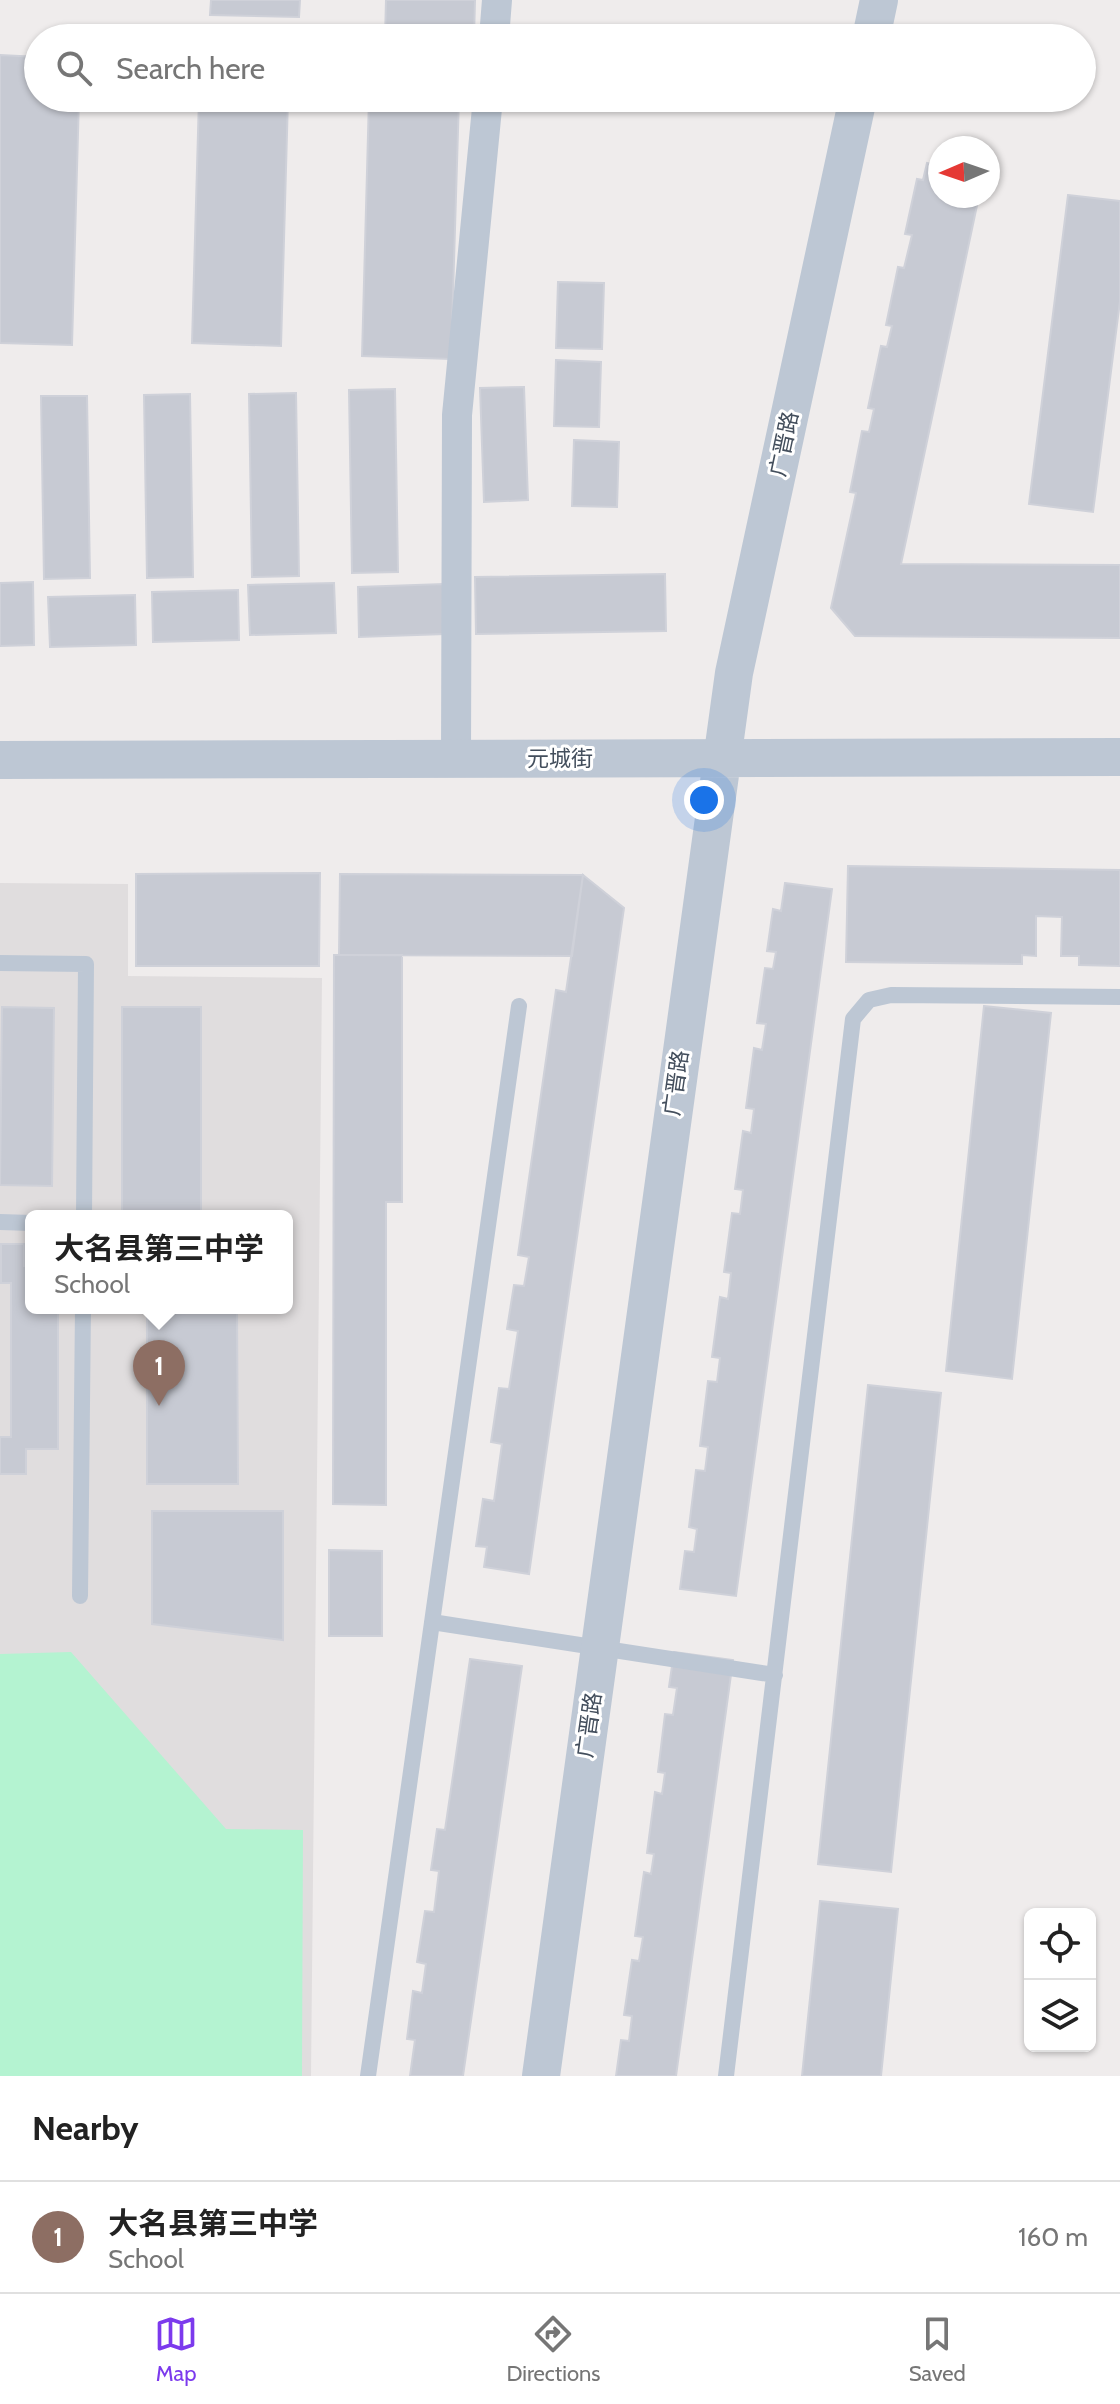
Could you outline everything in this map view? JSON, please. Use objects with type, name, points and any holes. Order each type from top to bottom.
[{"type":"street","points":[[495,24],[497,0]]},
{"type":"street","points":[[874,24],[879,0]]},
{"type":"street","points":[[456,759],[457,415],[487,112]]},
{"type":"street","name":"广晋路","points":[[541,2076],[734,673],[855,112]]},
{"type":"street","name":"元城街","points":[[0,760],[1120,757]]},
{"type":"lane","points":[[0,963],[86,964],[84,1210]]},
{"type":"lane","points":[[726,2076],[853,1019],[869,1000],[891,995],[1120,997]]},
{"type":"lane","points":[[368,2076],[519,1006]]},
{"type":"lane","points":[[0,1222],[25,1223]]},
{"type":"lane","points":[[80,1596],[83,1314]]},
{"type":"lane","points":[[432,1622],[599,1651],[775,1675]]},
{"type":"shaded area","points":[[0,883],[128,884],[128,976],[322,978],[311,2076],[0,2076]]},
{"type":"green space","points":[[71,1652],[226,1829],[303,1830],[302,2076],[0,2076],[0,1654]]},
{"type":"building","points":[[211,0],[300,0],[299,17],[210,15]]},
{"type":"building","points":[[386,0],[475,0],[474,24],[385,24]]},
{"type":"building","points":[[0,55],[24,56],[24,112],[79,112],[72,345],[0,343]]},
{"type":"building","points":[[199,112],[288,112],[281,346],[192,343]]},
{"type":"building","points":[[369,112],[459,112],[451,359],[362,356]]},
{"type":"building","points":[[928,163],[928,208],[976,208],[901,564],[1120,565],[1120,638],[855,636],[831,608],[856,493],[850,492],[862,431],[869,432],[874,409],[868,408],[881,346],[887,347],[892,326],[886,325],[898,267],[904,268],[912,235],[905,234],[917,179],[923,180]]},
{"type":"building","points":[[1068,195],[1120,201],[1120,301],[1093,512],[1029,504]]},
{"type":"building","points":[[558,282],[604,283],[602,349],[556,348]]},
{"type":"building","points":[[556,360],[601,362],[599,427],[554,426]]},
{"type":"building","points":[[524,387],[528,500],[484,502],[480,388]]},
{"type":"building","points":[[395,389],[398,572],[352,573],[349,390]]},
{"type":"building","points":[[296,393],[299,576],[252,577],[249,394]]},
{"type":"building","points":[[190,394],[193,577],[147,578],[144,395]]},
{"type":"building","points":[[41,396],[87,396],[90,578],[44,579]]},
{"type":"building","points":[[574,440],[619,442],[617,507],[572,506]]},
{"type":"building","points":[[665,574],[666,631],[476,634],[475,577]]},
{"type":"building","points":[[33,582],[34,645],[0,646],[0,583]]},
{"type":"building","points":[[334,583],[336,633],[250,635],[248,585]]},
{"type":"building","points":[[444,584],[445,634],[359,637],[358,587]]},
{"type":"building","points":[[238,590],[239,640],[153,642],[152,592]]},
{"type":"building","points":[[135,595],[136,645],[50,647],[48,597]]},
{"type":"building","points":[[848,866],[1120,870],[1120,966],[1079,965],[1079,956],[1061,956],[1062,917],[1036,916],[1036,956],[1022,955],[1022,964],[846,962]]},
{"type":"building","points":[[320,873],[319,966],[136,966],[136,874]]},
{"type":"building","points":[[340,874],[583,875],[572,956],[339,955]]},
{"type":"building","points":[[583,875],[624,908],[529,1574],[484,1567],[487,1547],[476,1546],[483,1499],[494,1501],[502,1444],[491,1442],[499,1388],[509,1389],[518,1331],[507,1329],[514,1285],[524,1286],[529,1257],[518,1255],[556,990],[566,992]]},
{"type":"building","points":[[785,883],[832,889],[736,1596],[680,1589],[685,1551],[694,1552],[697,1529],[689,1527],[696,1470],[705,1471],[708,1447],[700,1446],[708,1381],[717,1382],[720,1358],[712,1357],[720,1297],[728,1299],[731,1273],[724,1272],[732,1213],[740,1214],[743,1190],[735,1189],[743,1131],[751,1133],[754,1109],[746,1108],[754,1048],[762,1050],[766,1024],[757,1023],[765,968],[773,969],[776,952],[767,951],[773,909],[781,911]]},
{"type":"building","points":[[334,955],[402,955],[402,1202],[386,1202],[386,1505],[333,1504]]},
{"type":"building","points":[[984,1006],[1051,1013],[1012,1379],[946,1371]]},
{"type":"building","points":[[2,1007],[54,1008],[52,1186],[0,1185]]},
{"type":"building","points":[[122,1007],[201,1007],[201,1210],[122,1210]]},
{"type":"building","points":[[1,1244],[24,1244],[25,1314],[58,1314],[58,1449],[26,1449],[26,1474],[0,1474],[0,1437],[11,1437],[11,1283],[1,1283]]},
{"type":"building","points":[[147,1314],[237,1314],[238,1484],[147,1484]]},
{"type":"building","points":[[868,1385],[941,1393],[891,1872],[818,1864]]},
{"type":"building","points":[[152,1511],[283,1511],[283,1640],[152,1624]]},
{"type":"building","points":[[329,1550],[382,1551],[382,1636],[329,1636]]},
{"type":"building","points":[[674,1652],[733,1660],[676,2076],[616,2076],[621,2040],[629,2041],[632,2016],[624,2015],[632,1960],[639,1961],[643,1937],[635,1936],[644,1872],[651,1874],[654,1854],[647,1853],[655,1792],[662,1794],[665,1773],[658,1772],[665,1714],[673,1715],[677,1688],[669,1687]]},
{"type":"building","points":[[470,1659],[522,1666],[463,2076],[410,2076],[415,2040],[407,2039],[413,1991],[422,1993],[426,1964],[417,1962],[425,1911],[434,1912],[439,1871],[431,1870],[437,1829],[445,1830]]},
{"type":"building","points":[[820,1901],[898,1909],[881,2076],[802,2076]]},
{"type":"place","name":"大名县第三中学","points":[[159,1406]]}]
